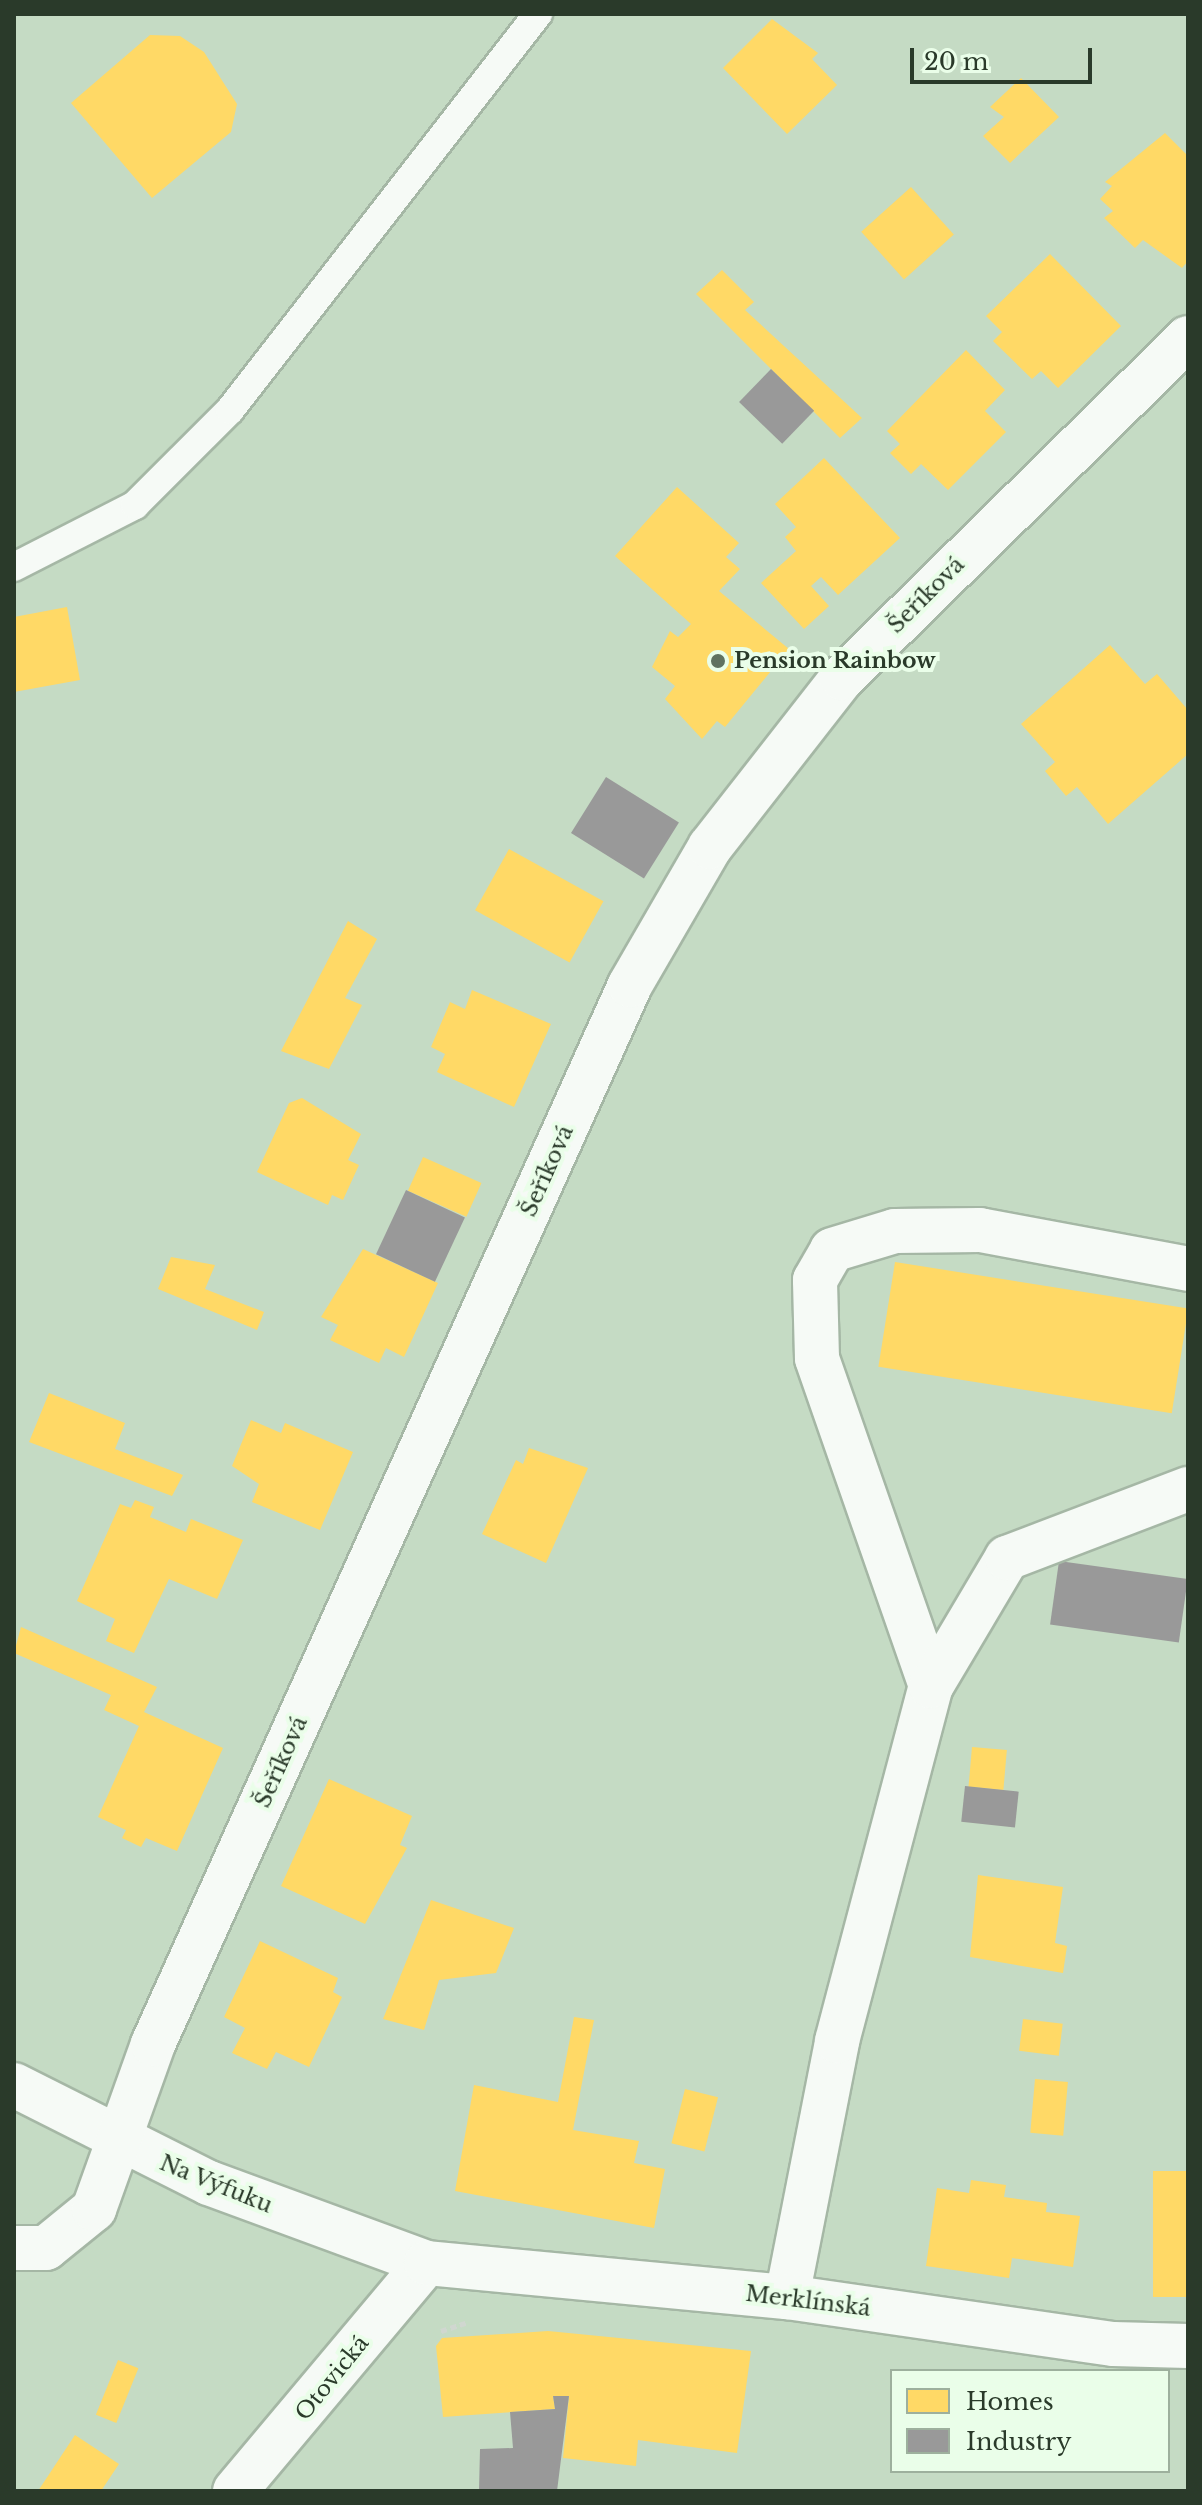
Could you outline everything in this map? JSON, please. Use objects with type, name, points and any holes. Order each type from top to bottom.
[{"type":"street","name":"Šeříková","points":[[14,2248],[46,2248],[94,2209],[120,2144],[153,2044],[630,985],[710,847],[842,678],[1188,338]]},
{"type":"street","points":[[931,1686],[817,1358],[815,1280],[832,1250],[895,1231],[980,1230],[1188,1269]]},
{"type":"street","points":[[787,2297],[837,2041],[931,1686],[1007,1558],[1188,1489]]},
{"type":"street","name":"Na Výfuku","points":[[14,2085],[120,2144],[426,2263]]},
{"type":"street","name":"Merklínská","points":[[426,2263],[787,2297],[1113,2344],[1188,2346]]},
{"type":"street","name":"Otovická","points":[[235,2491],[426,2263]]},
{"type":"lane","points":[[14,567],[135,505],[230,410],[538,14]]},
{"type":"path","points":[[428,2344],[438,2332],[482,2319]]},
{"type":"building: Homes","points":[[772,19],[818,53],[812,59],[837,85],[787,134],[723,68]]},
{"type":"building: Homes","points":[[150,35],[180,36],[204,52],[237,104],[231,132],[152,198],[71,103]]},
{"type":"building: Homes","points":[[1021,78],[1059,117],[1010,163],[983,136],[1004,117],[990,107]]},
{"type":"building: Homes","points":[[1165,133],[1188,156],[1188,261],[1182,268],[1143,240],[1135,248],[1104,218],[1113,211],[1100,199],[1112,186],[1105,182]]},
{"type":"building: Homes","points":[[911,187],[954,235],[904,279],[861,232]]},
{"type":"building: Homes","points":[[1050,254],[1121,326],[1058,388],[1041,371],[1032,379],[993,341],[1002,332],[986,316]]},
{"type":"building: Homes","points":[[722,270],[754,302],[745,310],[862,418],[840,438],[696,294]]},
{"type":"building: Homes","points":[[966,350],[1005,390],[985,411],[1006,432],[948,490],[921,464],[911,474],[890,453],[900,444],[887,431]]},
{"type":"building: Homes","points":[[824,458],[900,538],[838,595],[821,577],[811,586],[829,606],[804,629],[761,583],[796,551],[785,537],[796,527],[775,504]]},
{"type":"building: Homes","points":[[677,487],[739,543],[726,557],[740,569],[719,591],[789,649],[725,727],[717,721],[702,739],[665,699],[675,686],[652,667],[670,631],[678,637],[691,624],[615,556]]},
{"type":"building: Homes","points":[[67,607],[80,680],[14,692],[14,617]]},
{"type":"building: Homes","points":[[1110,645],[1145,684],[1157,674],[1188,710],[1188,754],[1108,824],[1077,787],[1066,796],[1045,771],[1055,762],[1021,724]]},
{"type":"building: Homes","points":[[509,849],[603,901],[570,963],[475,910]]},
{"type":"building: Homes","points":[[348,921],[377,939],[345,998],[362,1005],[329,1069],[281,1051]]},
{"type":"building: Homes","points":[[472,990],[551,1024],[514,1107],[437,1072],[445,1054],[431,1047],[450,1002],[465,1009]]},
{"type":"building: Homes","points":[[302,1098],[361,1134],[348,1160],[359,1165],[343,1200],[332,1195],[328,1205],[257,1172],[289,1103]]},
{"type":"building: Homes","points":[[423,1157],[481,1183],[466,1217],[408,1191]]},
{"type":"building: Homes","points":[[363,1249],[438,1283],[404,1357],[386,1348],[379,1363],[330,1340],[338,1325],[321,1317]]},
{"type":"building: Homes","points":[[171,1257],[215,1265],[205,1289],[264,1312],[257,1330],[158,1289]]},
{"type":"building: Homes","points":[[895,1262],[1188,1308],[1172,1413],[878,1367]]},
{"type":"building: Homes","points":[[49,1393],[125,1423],[115,1449],[183,1475],[172,1496],[29,1442]]},
{"type":"building: Homes","points":[[251,1420],[281,1433],[285,1423],[353,1452],[320,1530],[252,1502],[259,1484],[232,1466]]},
{"type":"building: Homes","points":[[529,1448],[588,1468],[546,1563],[482,1534],[516,1460],[523,1464]]},
{"type":"building: Homes","points":[[135,1500],[154,1507],[150,1517],[186,1532],[191,1519],[243,1540],[217,1599],[169,1579],[134,1653],[106,1641],[115,1619],[77,1601],[120,1504],[131,1508]]},
{"type":"building: Homes","points":[[21,1627],[157,1687],[144,1712],[223,1748],[177,1851],[146,1838],[141,1847],[122,1838],[126,1830],[98,1817],[139,1726],[104,1710],[111,1695],[14,1653]]},
{"type":"building: Homes","points":[[972,1747],[1007,1750],[1003,1790],[969,1787]]},
{"type":"building: Homes","points":[[329,1779],[412,1816],[400,1845],[407,1848],[365,1924],[281,1886]]},
{"type":"building: Homes","points":[[978,1875],[1063,1887],[1055,1943],[1067,1946],[1063,1973],[970,1957]]},
{"type":"building: Homes","points":[[431,1900],[514,1928],[496,1973],[439,1980],[424,2030],[383,2019]]},
{"type":"building: Homes","points":[[260,1941],[338,1978],[333,1992],[342,1997],[309,2067],[276,2052],[267,2069],[232,2053],[245,2028],[224,2017]]},
{"type":"building: Homes","points":[[574,2017],[594,2020],[573,2130],[639,2141],[634,2163],[665,2169],[654,2228],[455,2191],[474,2085],[558,2102]]},
{"type":"building: Homes","points":[[1023,2019],[1063,2024],[1059,2056],[1019,2051]]},
{"type":"building: Homes","points":[[1035,2079],[1068,2082],[1063,2136],[1030,2133]]},
{"type":"building: Homes","points":[[685,2089],[718,2097],[704,2152],[671,2143]]},
{"type":"building: Homes","points":[[1153,2171],[1188,2171],[1188,2297],[1153,2297]]},
{"type":"building: Homes","points":[[971,2180],[1006,2185],[1004,2197],[1047,2203],[1046,2212],[1080,2216],[1073,2267],[1012,2258],[1009,2278],[926,2266],[937,2188],[969,2193]]},
{"type":"building: Homes","points":[[548,2331],[751,2351],[737,2453],[638,2440],[636,2466],[563,2458],[569,2396],[553,2396],[555,2409],[443,2417],[436,2346],[442,2338]]},
{"type":"building: Homes","points":[[118,2360],[138,2368],[116,2423],[96,2415]]},
{"type":"building: Homes","points":[[75,2435],[119,2464],[101,2491],[38,2491]]},
{"type":"building: Industry","points":[[771,369],[814,411],[782,444],[739,402]]},
{"type":"building: Industry","points":[[606,777],[679,823],[644,879],[571,833]]},
{"type":"building: Industry","points":[[406,1190],[465,1217],[435,1282],[376,1254]]},
{"type":"building: Industry","points":[[1059,1561],[1188,1579],[1179,1642],[1050,1624]]},
{"type":"building: Industry","points":[[965,1786],[1019,1792],[1015,1827],[961,1822]]},
{"type":"building: Industry","points":[[553,2396],[569,2396],[557,2491],[479,2491],[480,2449],[513,2448],[510,2412],[555,2409]]},
{"type":"place","name":"Pension Rainbow","points":[[718,661]]}]
